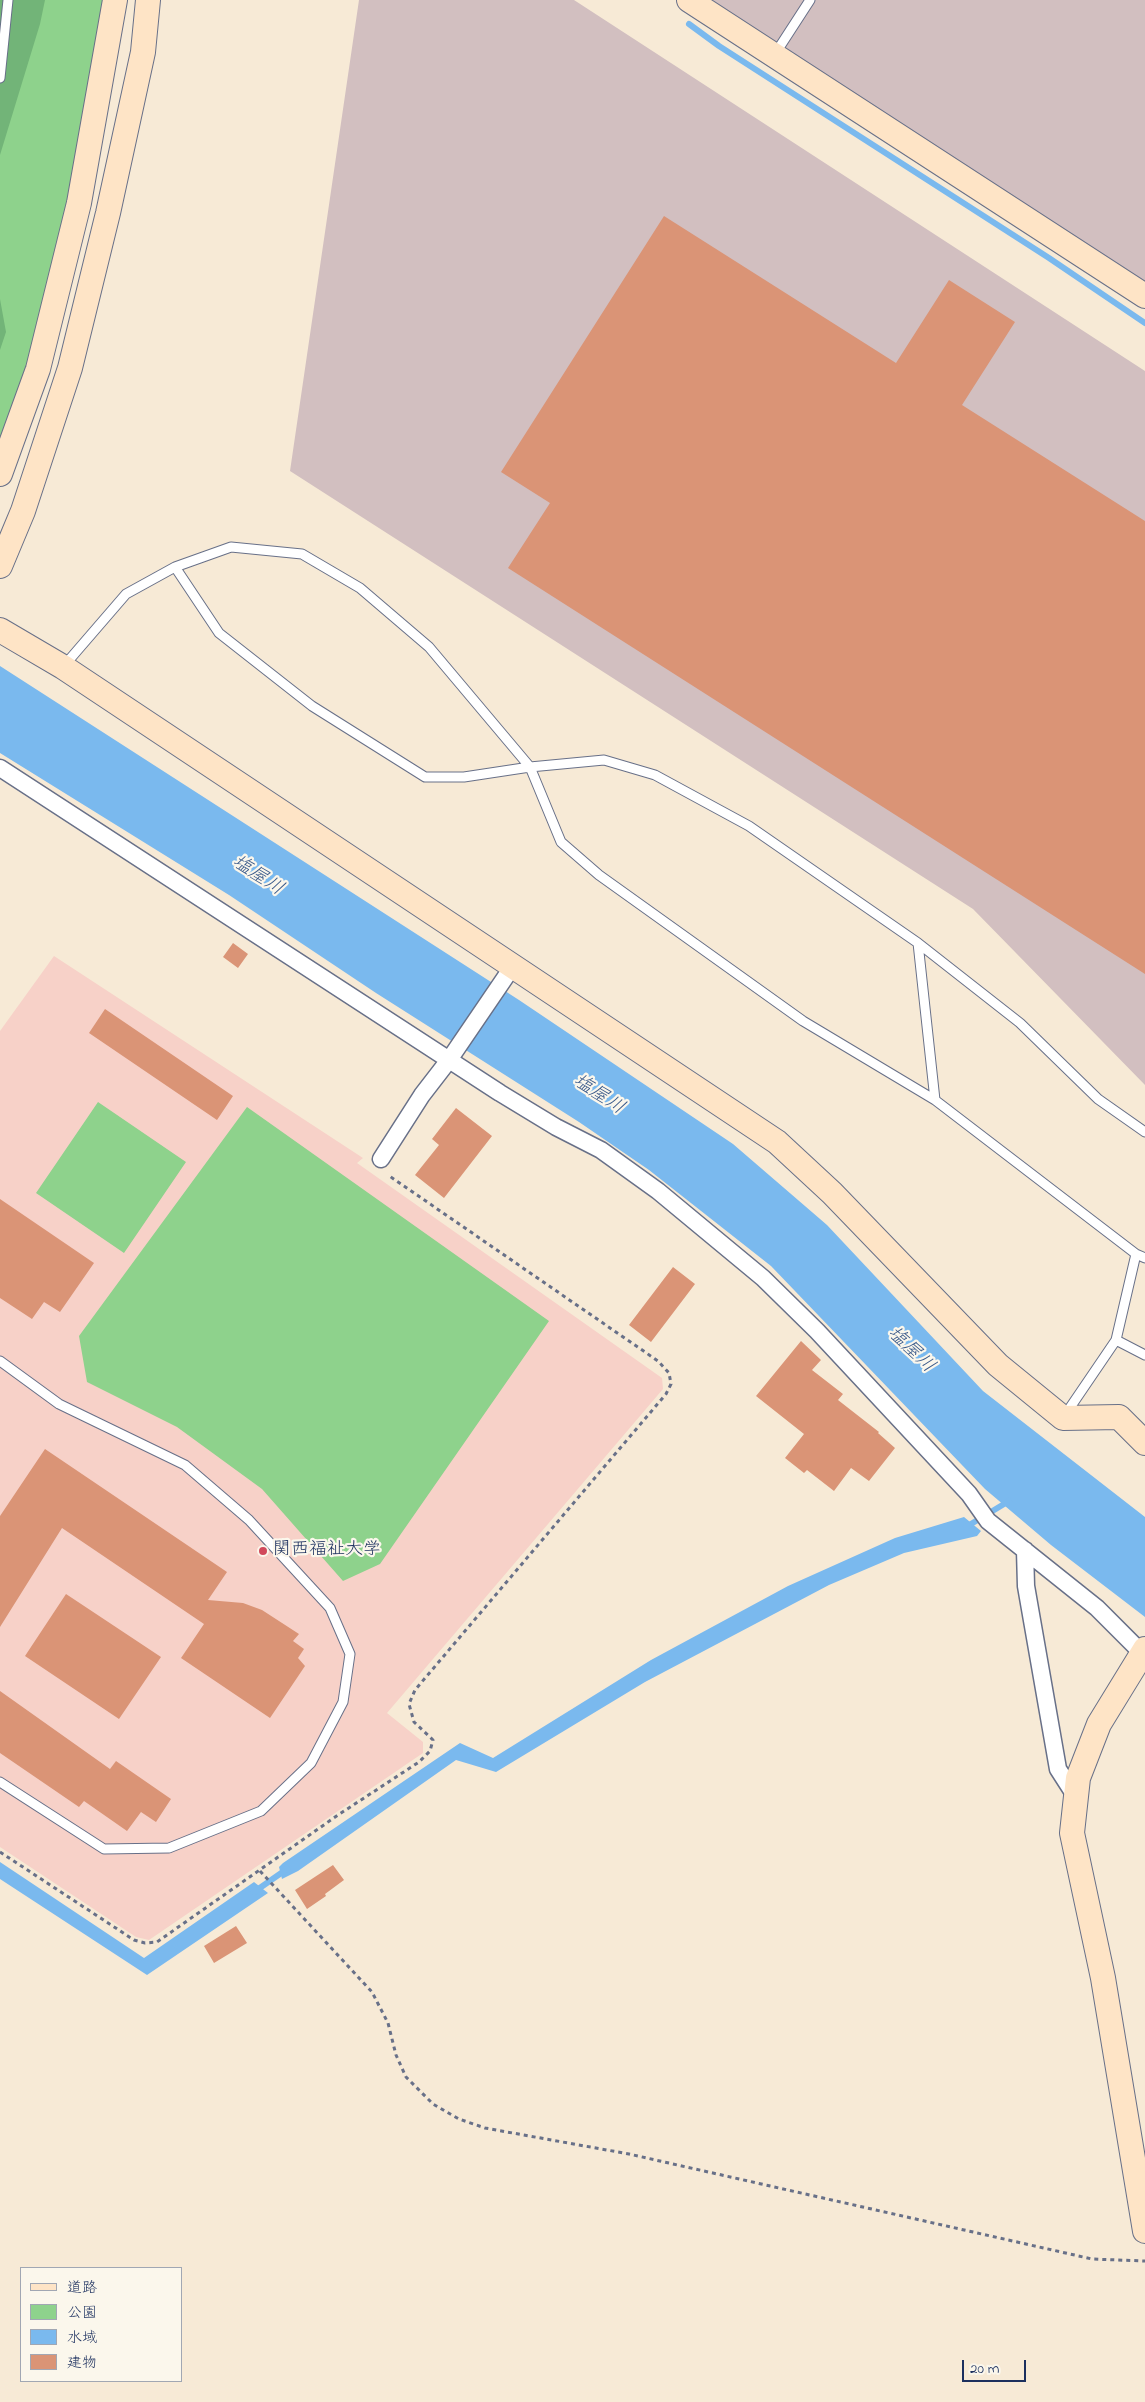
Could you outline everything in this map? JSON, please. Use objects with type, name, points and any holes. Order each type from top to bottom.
[{"type":"street","points":[[0,474],[38,369],[79,203],[115,0]]},
{"type":"street","points":[[0,566],[23,511],[70,368],[110,204],[143,52],[148,0]]},
{"type":"street","points":[[689,0],[1145,296]]},
{"type":"street","points":[[0,630],[63,667],[777,1142],[832,1193],[998,1365],[1063,1418],[1119,1417],[1145,1443]]},
{"type":"street","points":[[0,768],[449,1060],[556,1127],[601,1150],[658,1191],[763,1278],[817,1331],[970,1494],[988,1521],[1097,1608],[1144,1651],[1099,1724],[1078,1778],[1072,1833],[1103,1978],[1145,2231]]},
{"type":"street","points":[[381,1159],[422,1095],[449,1060],[513,966]]},
{"type":"street","points":[[1025,1550],[1026,1586],[1058,1769],[1076,1798]]},
{"type":"lane","points":[[0,78],[8,0]]},
{"type":"lane","points":[[774,54],[810,0]]},
{"type":"lane","points":[[63,667],[126,594],[175,567],[231,547],[302,554],[360,588],[429,647],[530,767],[561,842],[598,875],[803,1021],[935,1100],[1140,1256],[1116,1340],[1063,1418]]},
{"type":"lane","points":[[175,567],[219,633],[312,706],[425,777],[464,777],[530,767],[604,760],[655,774],[749,826],[918,943],[1020,1022],[1098,1099],[1145,1132]]},
{"type":"lane","points":[[918,943],[935,1100]]},
{"type":"lane","points":[[1116,1340],[1145,1355]]},
{"type":"lane","points":[[0,1361],[59,1404],[185,1465],[249,1520],[330,1608],[350,1654],[343,1702],[311,1763],[261,1811],[170,1848],[104,1849],[0,1782]]},
{"type":"path","points":[[0,1852],[134,1940],[145,1943],[157,1942],[338,1815],[419,1762],[430,1751],[433,1740],[414,1722],[409,1704],[415,1690],[666,1394],[671,1384],[669,1373],[658,1361],[390,1176],[382,1168],[381,1159]]},
{"type":"path","points":[[260,1871],[372,1992],[388,2023],[396,2055],[406,2077],[433,2104],[459,2119],[485,2128],[629,2154],[1092,2259],[1145,2261]]},
{"type":"shaded area","points":[[359,0],[574,0],[1145,371],[1145,1085],[973,909],[290,471]]},
{"type":"shaded area","points":[[682,0],[1145,0],[1145,307]]},
{"type":"shaded area","name":"関西福祉大学","points":[[54,956],[363,1158],[357,1163],[662,1378],[663,1389],[387,1713],[423,1742],[423,1753],[149,1940],[136,1937],[0,1847],[0,1031]]},
{"type":"green space","points":[[0,0],[110,0],[58,287],[0,470]]},
{"type":"green space","points":[[0,0],[45,0],[40,24],[0,155]]},
{"type":"green space","points":[[0,299],[6,332],[0,350]]},
{"type":"green space","points":[[98,1102],[186,1162],[124,1253],[36,1193]]},
{"type":"green space","points":[[247,1107],[549,1321],[380,1564],[343,1581],[262,1489],[177,1427],[87,1382],[79,1336]]},
{"type":"water","name":"塩屋川","points":[[0,666],[519,1000],[733,1144],[827,1225],[983,1391],[1145,1517],[1145,1617],[1051,1545],[985,1489],[771,1266],[649,1170],[579,1122],[376,993],[229,895],[0,753]]},
{"type":"water","points":[[964,1517],[981,1531],[977,1536],[904,1553],[829,1585],[645,1682],[496,1772],[456,1760],[298,1871],[282,1879],[279,1867],[283,1863],[460,1743],[493,1758],[651,1660],[788,1586],[895,1538]]},
{"type":"water","points":[[0,1862],[144,1958],[254,1882],[268,1893],[147,1975],[0,1879]]},
{"type":"building","points":[[664,216],[896,363],[949,280],[1015,322],[962,405],[1145,521],[1145,974],[508,568],[550,503],[501,472]]},
{"type":"building","points":[[233,943],[248,954],[238,968],[223,957]]},
{"type":"building","points":[[105,1009],[233,1096],[217,1120],[89,1033]]},
{"type":"building","points":[[456,1108],[492,1136],[444,1198],[415,1175],[439,1145],[432,1139]]},
{"type":"building","points":[[0,1199],[94,1263],[60,1312],[44,1302],[32,1319],[0,1298]]},
{"type":"building","points":[[673,1267],[695,1284],[651,1342],[629,1325]]},
{"type":"building","points":[[801,1341],[821,1360],[812,1370],[843,1394],[838,1400],[879,1432],[895,1448],[869,1481],[851,1468],[834,1491],[807,1470],[804,1473],[785,1458],[804,1434],[756,1396]]},
{"type":"building","points":[[45,1449],[227,1572],[208,1600],[243,1603],[262,1610],[299,1634],[293,1641],[304,1649],[298,1658],[305,1666],[270,1718],[181,1658],[204,1624],[62,1528],[0,1627],[0,1516]]},
{"type":"building","points":[[66,1594],[161,1657],[119,1719],[25,1656]]},
{"type":"building","points":[[0,1691],[110,1769],[116,1761],[171,1799],[156,1822],[141,1812],[127,1831],[84,1801],[79,1807],[0,1753]]},
{"type":"building","points":[[333,1865],[344,1880],[307,1909],[295,1890]]},
{"type":"building","points":[[236,1926],[247,1943],[214,1963],[204,1946]]},
{"type":"waterway","points":[[689,24],[719,46],[1049,258],[1145,323]]},
{"type":"waterway","points":[[966,1527],[1009,1501]]},
{"type":"waterway","points":[[254,1892],[287,1869]]},
{"type":"place","name":"関西福祉大学","points":[[263,1551]]}]
